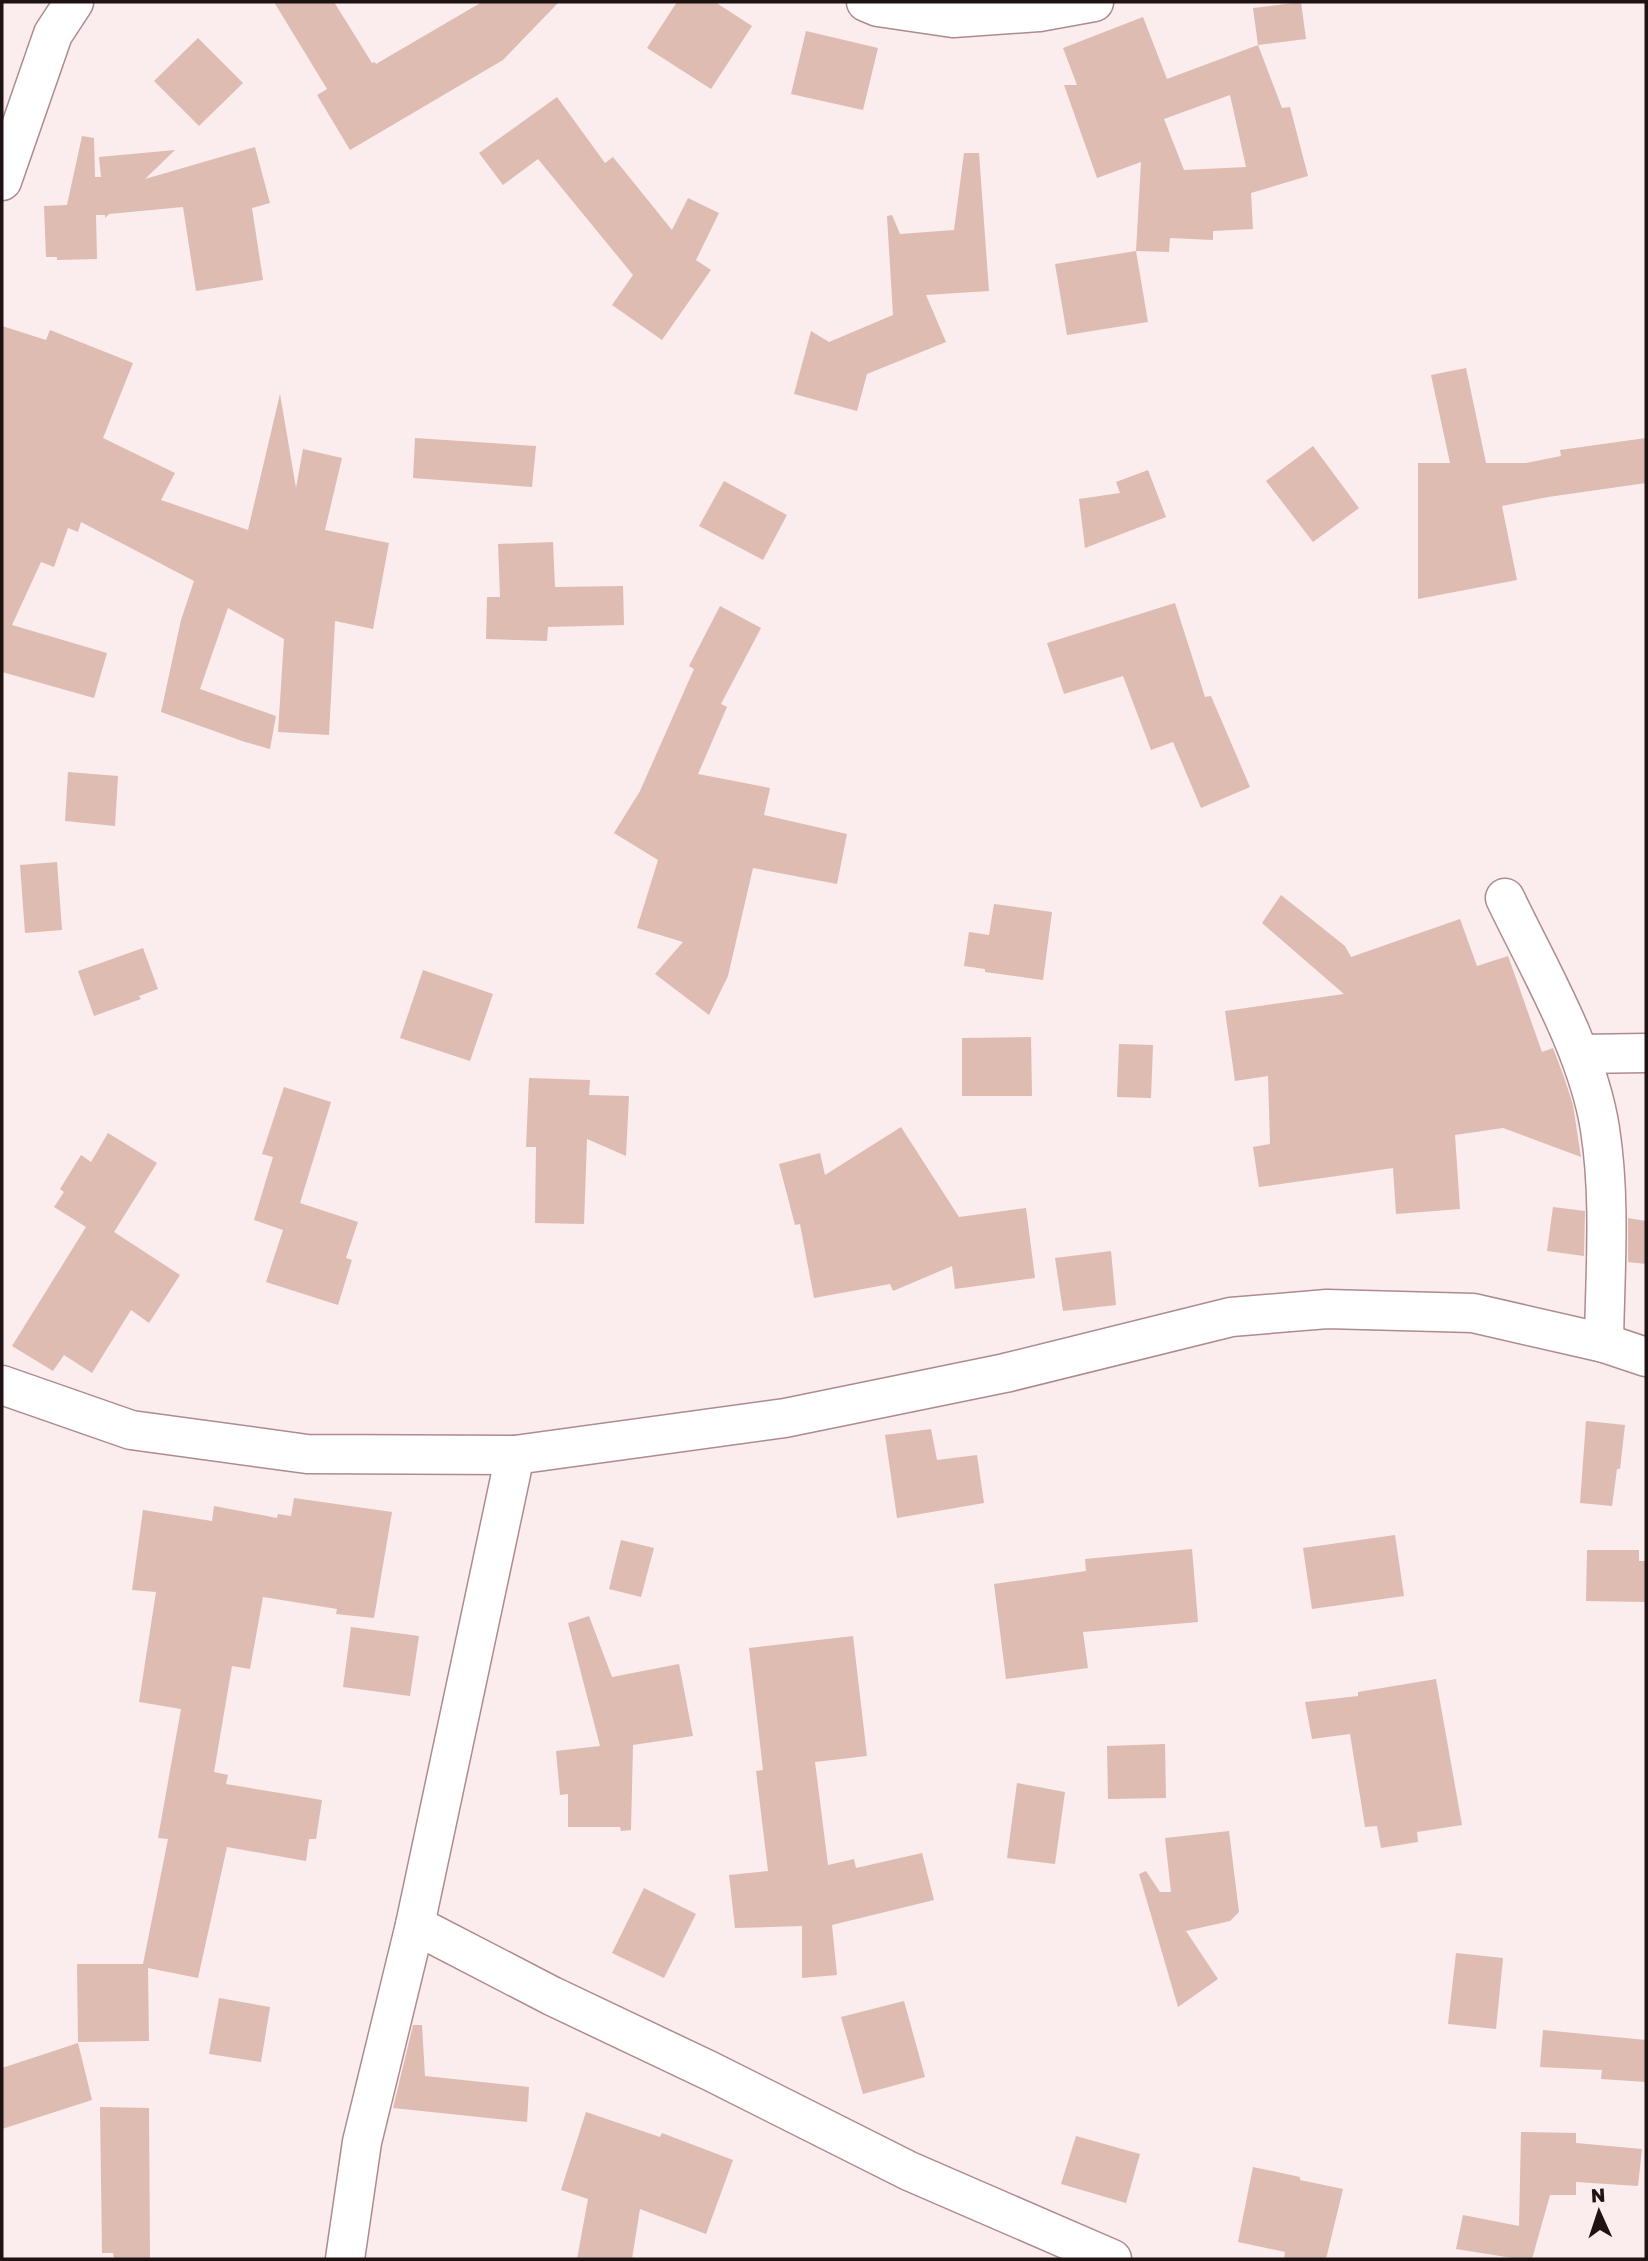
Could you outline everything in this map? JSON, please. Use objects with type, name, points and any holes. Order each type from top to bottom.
[{"type":"street","points":[[2,181],[53,34],[74,2]]},
{"type":"street","points":[[866,2],[878,7],[953,18],[1039,12],[1094,2]]},
{"type":"street","points":[[1505,898],[1580,1054],[1600,1128],[1606,1189],[1604,1343]]},
{"type":"street","points":[[1580,1054],[1646,1053]]},
{"type":"street","points":[[2,1385],[131,1430],[307,1454],[515,1455],[785,1418],[1005,1373],[1231,1317],[1327,1309],[1473,1313],[1604,1343],[1646,1357]]},
{"type":"street","points":[[345,2259],[362,2142],[415,1925],[515,1455]]},
{"type":"street","points":[[415,1925],[552,1996],[710,2071],[909,2171],[1112,2259]]},
{"type":"building","points":[[274,2],[334,2],[372,63],[376,64],[482,2],[559,2],[503,60],[350,150],[317,95],[327,89]]},
{"type":"building","points":[[677,2],[715,2],[752,26],[711,89],[647,48]]},
{"type":"building","points":[[1301,2],[1306,39],[1258,45],[1253,8]]},
{"type":"building","points":[[1143,17],[1167,79],[1258,45],[1282,108],[1290,107],[1308,176],[1251,193],[1253,229],[1213,231],[1213,240],[1170,238],[1169,252],[1136,251],[1141,162],[1097,178],[1064,85],[1077,85],[1063,48]],"holes":[[[1230,95],[1246,167],[1184,170],[1164,119]]]},
{"type":"building","points":[[806,31],[878,48],[863,110],[791,94]]},
{"type":"building","points":[[198,38],[243,83],[199,126],[154,81]]},
{"type":"building","points":[[557,97],[605,163],[613,157],[672,230],[688,198],[719,213],[696,260],[711,270],[662,340],[612,305],[633,275],[538,159],[503,185],[479,153]]},
{"type":"building","points":[[82,136],[94,138],[95,177],[101,177],[99,157],[175,150],[145,179],[255,147],[270,203],[252,208],[263,280],[196,291],[183,207],[109,214],[105,218],[105,215],[96,215],[97,259],[57,260],[57,257],[46,257],[44,206],[67,205]]},
{"type":"building","points":[[964,153],[979,153],[989,291],[926,295],[946,342],[867,374],[857,411],[794,394],[811,331],[829,342],[893,315],[887,216],[892,215],[900,234],[954,230]]},
{"type":"building","points":[[1136,251],[1148,322],[1067,335],[1055,264]]},
{"type":"building","points":[[2,326],[46,340],[50,330],[133,363],[103,438],[175,473],[161,500],[248,530],[280,394],[296,488],[303,449],[342,458],[325,530],[389,543],[373,629],[335,621],[329,735],[278,732],[284,639],[228,608],[200,689],[276,716],[270,749],[161,712],[181,620],[194,581],[81,522],[78,532],[68,528],[54,567],[41,562],[12,625],[107,653],[94,698],[2,672]]},
{"type":"building","points":[[1466,368],[1486,463],[1526,463],[1561,456],[1560,450],[1646,438],[1646,483],[1502,506],[1517,580],[1418,599],[1418,463],[1450,463],[1431,375]]},
{"type":"building","points":[[415,438],[536,446],[532,487],[413,478]]},
{"type":"building","points":[[1313,446],[1359,508],[1313,542],[1266,481]]},
{"type":"building","points":[[1148,470],[1166,517],[1085,548],[1079,499],[1120,493],[1116,482]]},
{"type":"building","points":[[724,481],[787,515],[763,560],[699,526]]},
{"type":"building","points":[[553,542],[555,587],[623,586],[624,625],[548,627],[547,641],[486,639],[487,597],[500,597],[498,544]]},
{"type":"building","points":[[1175,603],[1205,697],[1211,696],[1250,787],[1201,808],[1173,742],[1151,750],[1123,676],[1064,694],[1047,643]]},
{"type":"building","points":[[720,606],[761,628],[721,704],[727,707],[698,774],[770,788],[764,815],[847,834],[837,884],[753,868],[728,976],[709,1015],[655,974],[683,942],[637,928],[658,860],[614,833],[640,791],[694,669],[689,666]]},
{"type":"building","points":[[68,772],[118,776],[115,826],[65,821]]},
{"type":"building","points":[[57,862],[62,930],[25,933],[20,865]]},
{"type":"building","points":[[1281,895],[1345,946],[1351,957],[1460,919],[1477,966],[1508,956],[1542,1052],[1553,1048],[1564,1077],[1573,1105],[1581,1157],[1503,1128],[1455,1135],[1460,1209],[1396,1214],[1393,1168],[1259,1187],[1253,1147],[1270,1144],[1268,1076],[1235,1081],[1225,1011],[1344,994],[1262,923]]},
{"type":"building","points":[[994,904],[1052,912],[1043,980],[985,972],[985,969],[964,966],[969,932],[989,935]]},
{"type":"building","points":[[143,948],[158,989],[139,996],[141,999],[94,1016],[78,971]]},
{"type":"building","points":[[423,970],[493,994],[470,1061],[400,1038]]},
{"type":"building","points":[[1031,1037],[1032,1096],[962,1096],[962,1038]]},
{"type":"building","points":[[1119,1044],[1153,1045],[1151,1098],[1117,1097]]},
{"type":"building","points":[[529,1078],[590,1080],[589,1095],[629,1096],[626,1156],[587,1139],[584,1224],[535,1223],[536,1147],[526,1147]]},
{"type":"building","points":[[284,1087],[331,1102],[300,1203],[358,1222],[346,1258],[352,1260],[338,1305],[266,1282],[283,1230],[254,1220],[273,1157],[262,1154]]},
{"type":"building","points":[[901,1127],[959,1217],[1026,1208],[1035,1278],[955,1289],[952,1266],[893,1291],[890,1284],[814,1298],[800,1224],[795,1225],[779,1164],[820,1153],[825,1175]]},
{"type":"building","points":[[108,1133],[157,1163],[114,1232],[180,1275],[149,1323],[131,1310],[92,1373],[64,1355],[53,1371],[12,1346],[86,1227],[54,1207],[64,1192],[60,1189],[81,1155],[91,1162]]},
{"type":"building","points":[[1553,1207],[1585,1211],[1584,1256],[1547,1251]]},
{"type":"building","points":[[1628,1218],[1646,1221],[1646,1264],[1628,1262]]},
{"type":"building","points":[[1111,1251],[1116,1305],[1063,1311],[1055,1258]]},
{"type":"building","points":[[1586,1421],[1625,1425],[1612,1506],[1580,1503]]},
{"type":"building","points":[[931,1429],[937,1460],[977,1455],[984,1503],[897,1518],[885,1435]]},
{"type":"building","points":[[294,1498],[392,1512],[374,1618],[336,1614],[337,1609],[263,1597],[250,1669],[232,1666],[214,1772],[228,1775],[226,1784],[322,1800],[316,1839],[309,1839],[306,1861],[227,1847],[198,1978],[148,1968],[149,2041],[78,2042],[77,1964],[143,1964],[168,1839],[158,1838],[181,1709],[139,1702],[156,1592],[132,1590],[143,1510],[212,1521],[214,1506],[277,1518],[278,1514],[291,1516]]},
{"type":"building","points":[[1395,1535],[1404,1596],[1312,1609],[1303,1548]]},
{"type":"building","points":[[621,1540],[654,1548],[641,1597],[609,1589]]},
{"type":"building","points":[[1192,1549],[1198,1622],[1083,1632],[1088,1668],[1006,1679],[994,1584],[1086,1571],[1085,1559]]},
{"type":"building","points":[[1587,1550],[1639,1550],[1639,1561],[1646,1561],[1646,1602],[1586,1601]]},
{"type":"building","points":[[589,1616],[612,1677],[679,1664],[693,1736],[633,1745],[631,1830],[621,1831],[620,1827],[568,1827],[568,1794],[560,1795],[556,1751],[600,1746],[568,1623]]},
{"type":"building","points":[[351,1627],[419,1636],[410,1696],[343,1687]]},
{"type":"building","points":[[853,1636],[867,1756],[815,1762],[828,1865],[854,1859],[856,1868],[922,1853],[934,1900],[832,1925],[837,1975],[802,1978],[802,1926],[735,1928],[729,1875],[768,1871],[756,1771],[763,1770],[749,1648]]},
{"type":"building","points":[[1436,1679],[1462,1825],[1417,1832],[1418,1842],[1381,1848],[1377,1826],[1365,1827],[1350,1734],[1312,1739],[1305,1702],[1358,1696],[1358,1692]]},
{"type":"building","points":[[1165,1744],[1166,1798],[1108,1799],[1107,1746]]},
{"type":"building","points":[[1017,1783],[1065,1792],[1055,1864],[1007,1858]]},
{"type":"building","points":[[1229,1831],[1239,1912],[1230,1921],[1186,1931],[1218,1979],[1178,2007],[1139,1874],[1146,1871],[1160,1892],[1171,1892],[1165,1838]]},
{"type":"building","points":[[644,1888],[696,1914],[664,1978],[612,1953]]},
{"type":"building","points":[[1456,1953],[1503,1958],[1496,2029],[1448,2024]]},
{"type":"building","points":[[219,1998],[270,2007],[261,2062],[209,2054]]},
{"type":"building","points":[[904,2001],[925,2077],[863,2094],[841,2017]]},
{"type":"building","points":[[413,2025],[422,2025],[425,2076],[529,2087],[527,2122],[393,2108]]},
{"type":"building","points":[[1543,2030],[1646,2040],[1646,2082],[1601,2079],[1602,2070],[1540,2067]]},
{"type":"building","points":[[78,2043],[92,2100],[2,2129],[2,2068]]},
{"type":"building","points":[[100,2107],[149,2108],[150,2259],[114,2259],[113,2253],[102,2253]]},
{"type":"building","points":[[586,2112],[660,2137],[662,2133],[733,2160],[706,2234],[640,2209],[632,2259],[577,2259],[588,2199],[561,2190]]},
{"type":"building","points":[[1521,2132],[1576,2133],[1576,2143],[1642,2149],[1638,2186],[1576,2182],[1576,2195],[1550,2195],[1532,2259],[1456,2249],[1463,2215],[1519,2226]]},
{"type":"building","points":[[1076,2136],[1140,2154],[1126,2203],[1061,2184]]},
{"type":"building","points":[[1253,2167],[1343,2189],[1326,2259],[1284,2259],[1285,2252],[1238,2242]]}]
